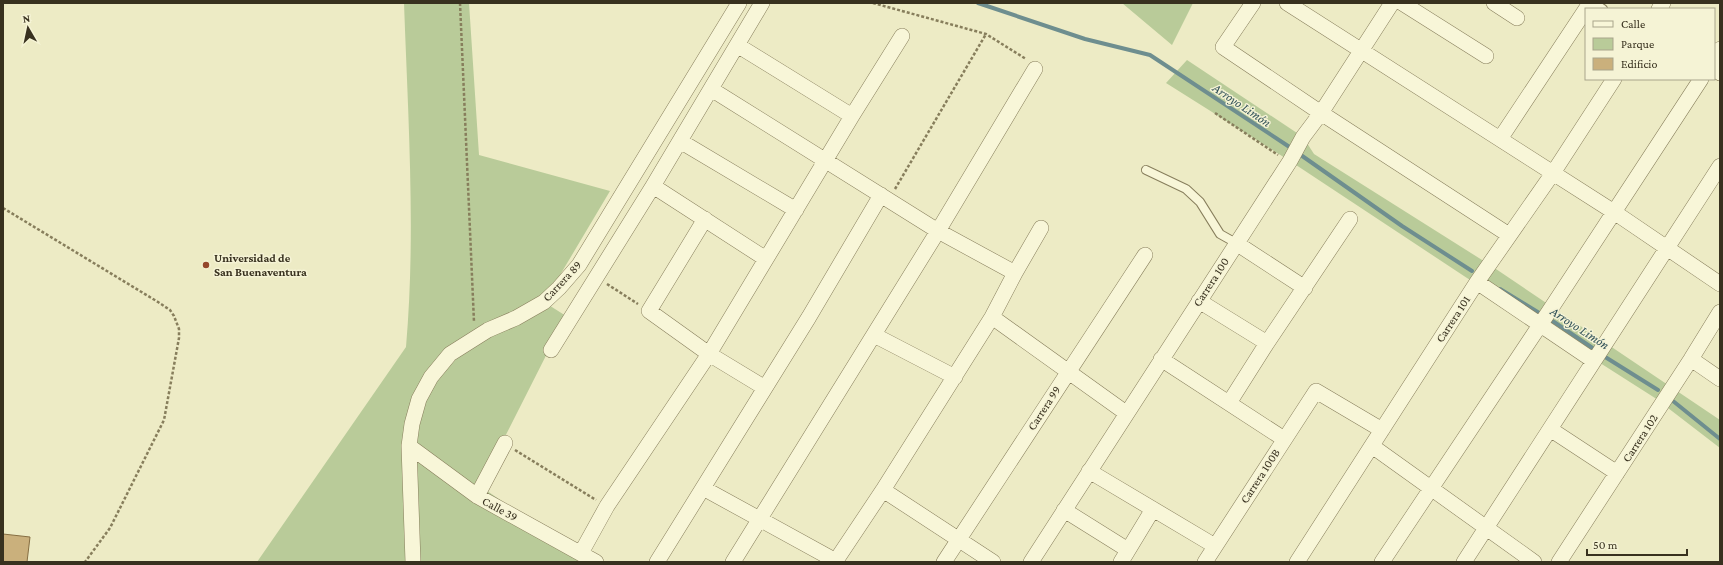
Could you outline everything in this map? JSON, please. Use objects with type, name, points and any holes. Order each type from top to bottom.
[{"type":"street","name":"Carrera 89","points":[[413,562],[409,446],[412,424],[419,399],[432,377],[450,354],[488,330],[516,318],[544,302],[559,288],[579,265],[739,3]]},
{"type":"street","points":[[551,350],[653,186],[762,3]]},
{"type":"street","points":[[1253,3],[1223,47],[1321,113],[1509,235]]},
{"type":"street","points":[[1287,3],[1614,212],[1720,284]]},
{"type":"street","name":"Carrera 100","points":[[1031,562],[1287,165],[1303,137],[1321,113],[1392,3]]},
{"type":"street","points":[[1402,3],[1486,56]]},
{"type":"street","points":[[1494,3],[1517,18]]},
{"type":"street","points":[[1500,139],[1585,11]]},
{"type":"street","points":[[581,553],[607,506],[709,354],[852,116],[902,36]]},
{"type":"street","points":[[737,45],[852,116]]},
{"type":"street","points":[[734,562],[938,231],[1035,69]]},
{"type":"street","name":"Carrera 101","points":[[1297,562],[1477,282],[1553,173],[1613,80]]},
{"type":"street","points":[[1382,562],[1544,319],[1700,80]]},
{"type":"street","points":[[711,90],[826,160],[938,231],[1015,273]]},
{"type":"street","points":[[680,141],[796,210]]},
{"type":"street","points":[[1464,562],[1720,166]]},
{"type":"street","points":[[653,186],[766,258]]},
{"type":"street","points":[[657,562],[885,197]]},
{"type":"street","points":[[705,219],[649,312],[709,354],[765,388]]},
{"type":"street","points":[[1229,403],[1267,343],[1350,219]]},
{"type":"street","points":[[703,488],[836,561],[883,490],[992,317],[1041,228]]},
{"type":"street","points":[[1236,243],[1305,288]]},
{"type":"street","name":"Carrera 99","points":[[944,562],[1145,255]]},
{"type":"street","points":[[1477,282],[1544,319],[1595,360]]},
{"type":"street","points":[[1199,301],[1267,343]]},
{"type":"street","name":"Carrera 102","points":[[1559,562],[1692,359],[1720,312]]},
{"type":"street","points":[[992,317],[1126,413]]},
{"type":"street","points":[[874,335],[955,377]]},
{"type":"street","points":[[1161,359],[1284,439]]},
{"type":"street","points":[[1692,359],[1720,379]]},
{"type":"street","name":"Carrera 100B","points":[[1205,562],[1316,391],[1382,430]]},
{"type":"street","points":[[1550,429],[1617,473]]},
{"type":"street","points":[[477,496],[505,443]]},
{"type":"street","name":"Calle 39","points":[[409,446],[477,496],[596,562]]},
{"type":"street","points":[[1372,446],[1534,562]]},
{"type":"street","points":[[1089,471],[1215,546]]},
{"type":"street","points":[[883,490],[993,562]]},
{"type":"street","points":[[1064,510],[1124,556],[1153,509]]},
{"type":"lane","points":[[1146,170],[1186,189],[1200,202],[1220,234],[1236,243]]},
{"type":"path","points":[[460,3],[475,338]]},
{"type":"path","points":[[873,3],[986,34],[1032,63],[1035,69]]},
{"type":"path","points":[[885,197],[986,34]]},
{"type":"path","points":[[1215,113],[1281,156],[1287,165]]},
{"type":"path","points":[[3,208],[158,302],[170,310],[178,322],[179,338],[164,420],[110,528],[85,562]]},
{"type":"path","points":[[597,277],[649,312]]},
{"type":"path","points":[[505,443],[607,506]]},
{"type":"green space","points":[[404,3],[469,3],[479,155],[610,191],[544,302],[566,316],[480,486],[590,562],[257,562],[406,347],[409,304],[411,218]],"holes":[[[471,343],[426,392],[432,377]]]},
{"type":"green space","points":[[1122,3],[1193,3],[1172,45]]},
{"type":"green space","points":[[1187,60],[1303,137],[1314,154],[1490,265],[1720,420],[1720,448],[1655,398],[1467,278],[1290,161],[1166,83]]},
{"type":"building","points":[[3,534],[30,537],[27,562],[3,562]]},
{"type":"waterway","name":"Arroyo Limón","points":[[978,3],[1085,39],[1150,55],[1288,146],[1402,226],[1472,271]]},
{"type":"waterway","name":"Arroyo Limón","points":[[1500,289],[1554,322],[1597,351]]},
{"type":"waterway","name":"Arroyo Limón","points":[[1602,355],[1658,390]]},
{"type":"waterway","name":"Arroyo Limón","points":[[1673,401],[1720,439]]},
{"type":"place","name":"Universidad de San Buenaventura","points":[[206,265]]}]
